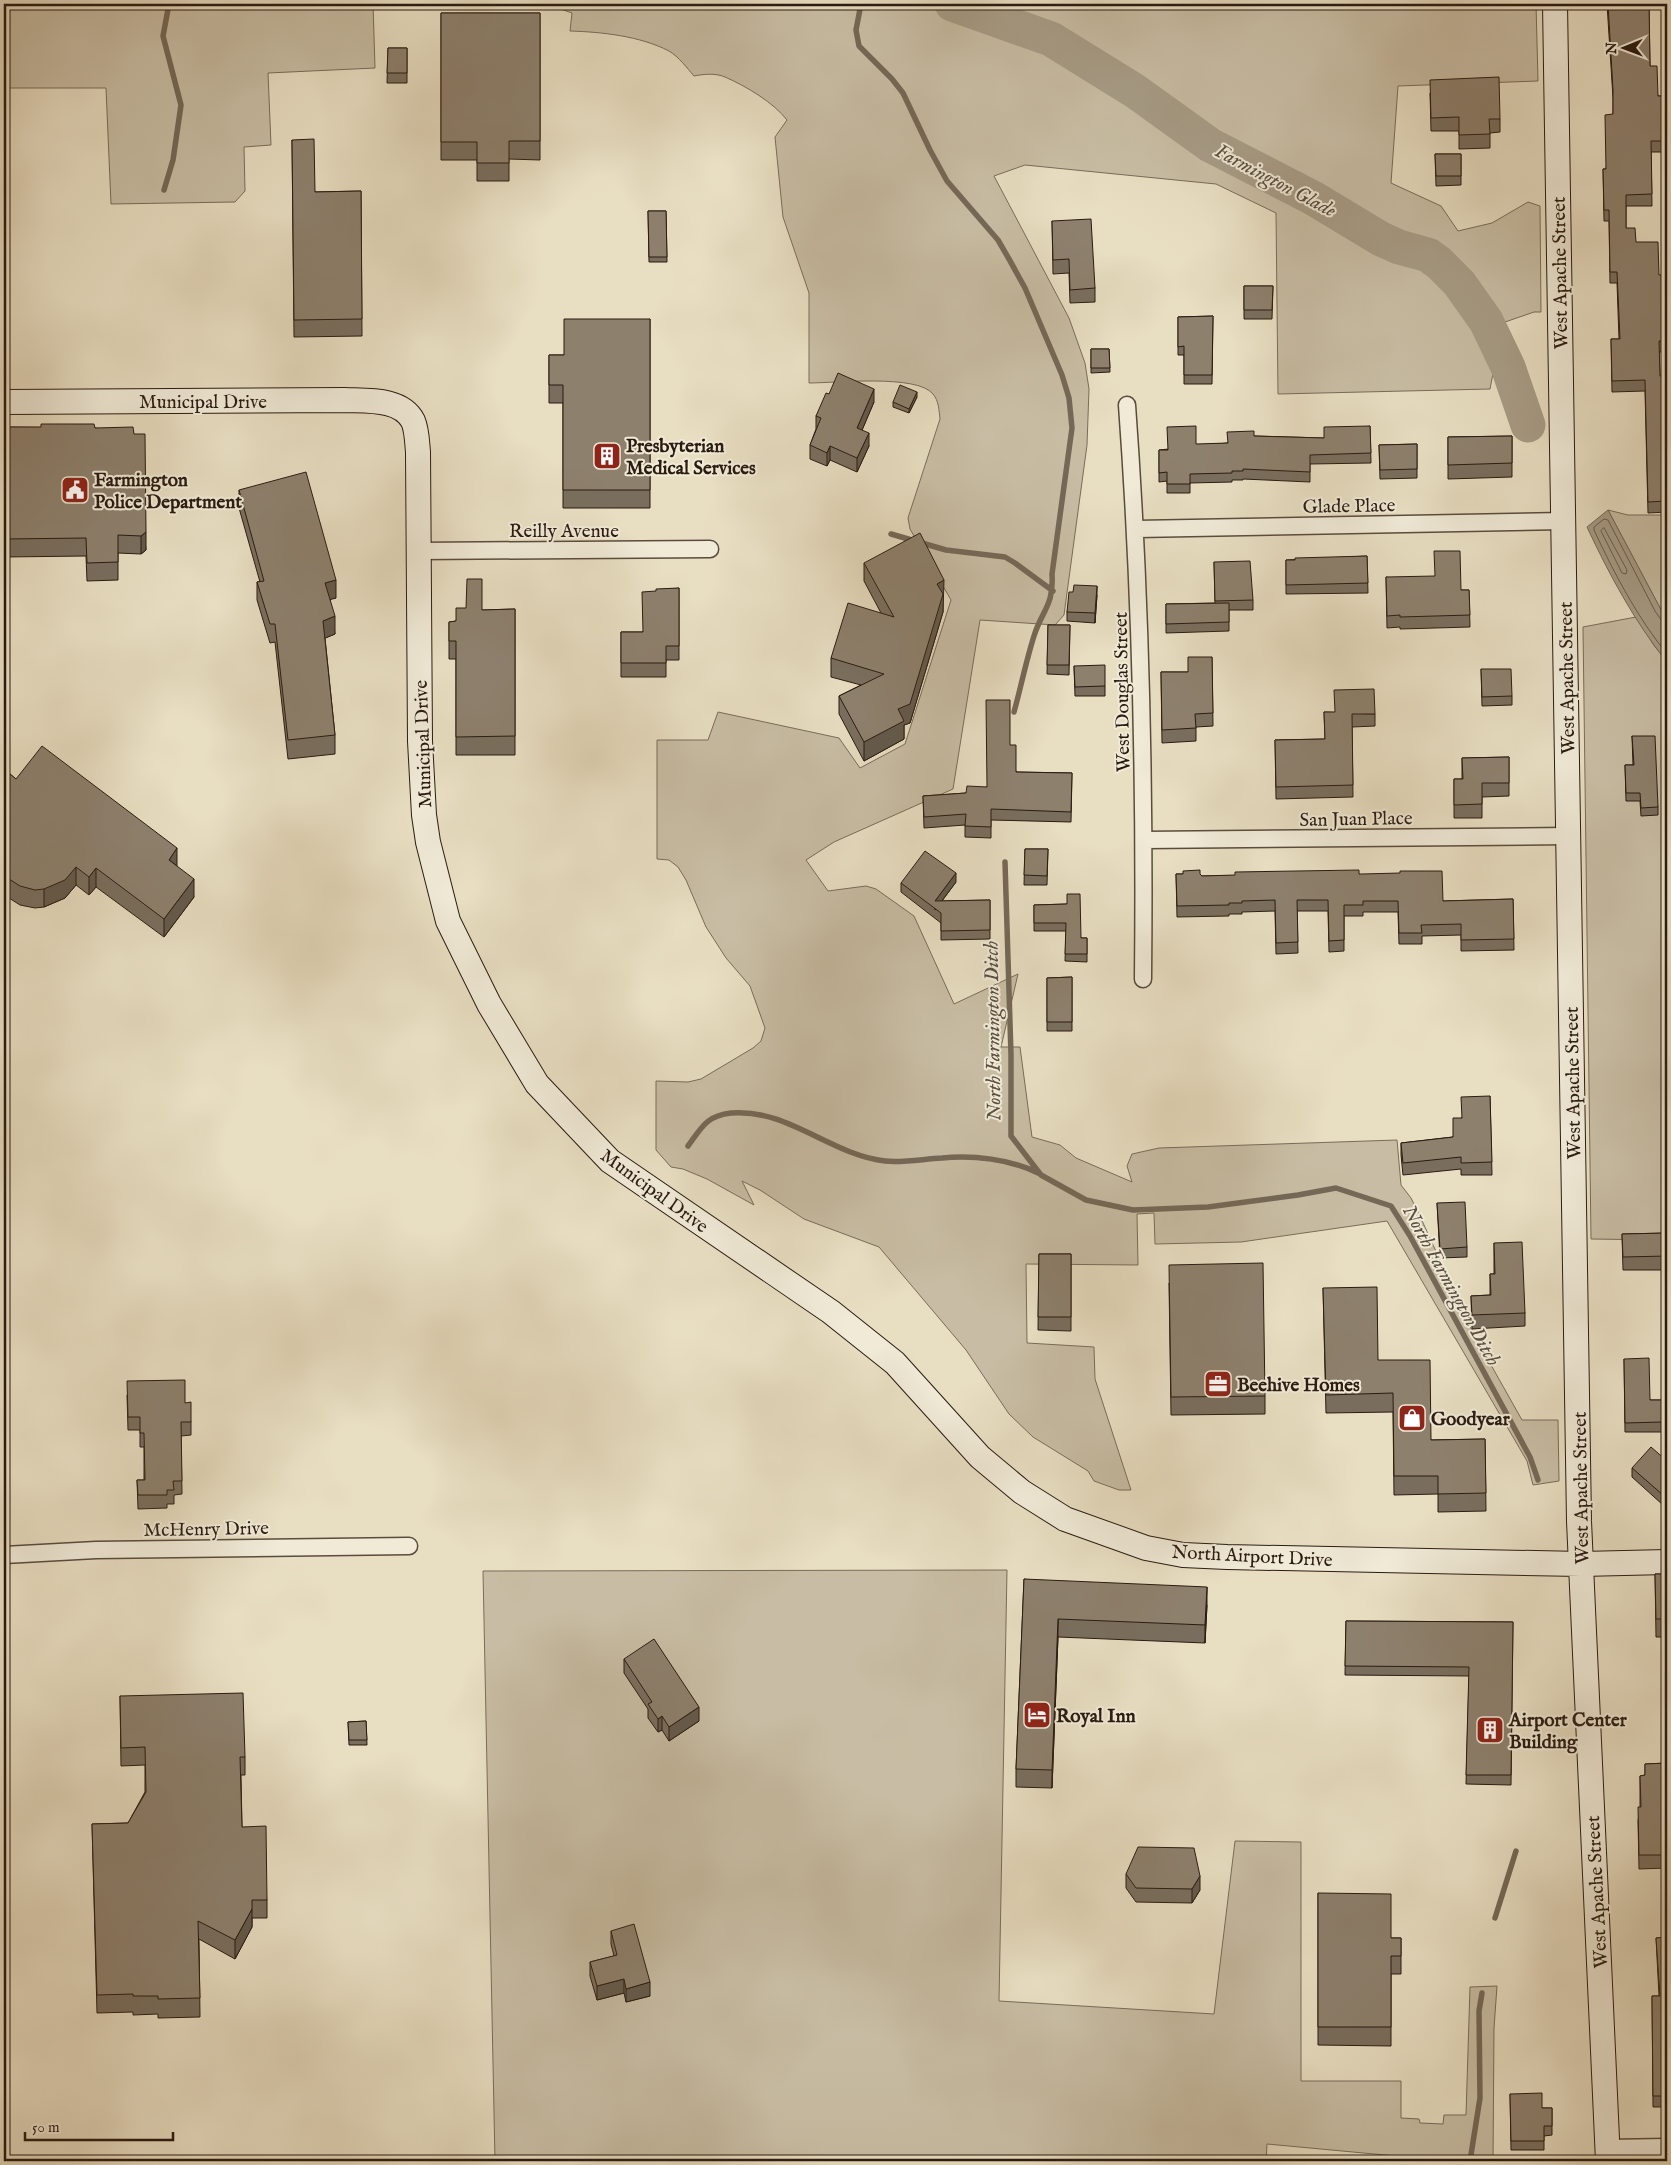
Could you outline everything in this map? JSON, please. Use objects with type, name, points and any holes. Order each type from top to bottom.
[{"type":"main road","name":"West Apache Street","points":[[1555,4],[1581,1564],[1608,2155]]},
{"type":"main road","name":"Municipal Drive","points":[[4,402],[345,400],[374,401],[391,404],[405,412],[413,421],[416,434],[420,742],[424,815],[428,842],[448,921],[489,1004],[537,1084],[610,1161],[831,1312]]},
{"type":"main road","name":"North Airport Drive","points":[[831,1312],[895,1363],[980,1457],[1022,1492],[1065,1518],[1146,1548],[1183,1555],[1226,1557],[1581,1564],[1667,1562]]},
{"type":"street","name":"West Douglas Street","points":[[1128,405],[1136,529],[1145,840],[1143,979]]},
{"type":"street","name":"Glade Place","points":[[1136,529],[1563,521]]},
{"type":"street","name":"Reilly Avenue","points":[[419,551],[710,549]]},
{"type":"street","name":"San Juan Place","points":[[1145,840],[1568,836]]},
{"type":"street","name":"McHenry Drive","points":[[4,1555],[96,1550],[409,1546]]},
{"type":"street","points":[[1608,2155],[1667,2147]]},
{"type":"shaded area","points":[[4,4],[373,4],[375,68],[268,73],[271,145],[244,147],[245,191],[235,202],[111,204],[106,88],[4,88]]},
{"type":"shaded area","points":[[547,4],[940,4],[1051,41],[1135,94],[1208,148],[1298,196],[1364,241],[1432,270],[1476,333],[1494,368],[1490,389],[1278,394],[1276,213],[1216,184],[1025,165],[994,176],[1069,318],[1085,363],[1089,389],[1087,445],[1064,615],[1055,625],[980,620],[953,789],[834,842],[806,860],[828,891],[866,886],[876,889],[914,916],[954,1004],[1018,974],[1001,1047],[1020,1047],[1032,1137],[1060,1145],[1076,1158],[1132,1182],[1127,1166],[1132,1154],[1159,1148],[1397,1140],[1401,1185],[1411,1198],[1419,1214],[1473,1333],[1522,1420],[1558,1420],[1559,1481],[1533,1485],[1527,1461],[1387,1221],[1241,1242],[1155,1244],[1154,1213],[1137,1214],[1138,1265],[1026,1264],[1027,1343],[1094,1347],[1095,1379],[1131,1490],[1119,1490],[1094,1481],[1088,1471],[1033,1437],[1009,1414],[966,1350],[879,1247],[804,1219],[760,1190],[742,1181],[754,1205],[707,1179],[683,1169],[671,1167],[656,1150],[656,1081],[688,1082],[701,1079],[753,1048],[761,1041],[765,1028],[750,986],[726,958],[706,927],[686,880],[678,867],[669,860],[657,859],[657,740],[708,740],[718,712],[839,738],[860,768],[905,744],[951,600],[910,529],[908,518],[940,419],[938,403],[933,394],[924,388],[911,384],[875,381],[809,383],[809,293],[783,217],[775,137],[787,120],[775,107],[742,85],[725,77],[710,74],[694,76],[676,56],[658,46],[633,38],[595,32],[570,31],[572,13]]},
{"type":"shaded area","points":[[962,4],[1536,4],[1538,81],[1398,86],[1391,183],[1441,206],[1458,231],[1492,223],[1528,202],[1540,206],[1541,312],[1534,312],[1505,322],[1502,337],[1494,326],[1487,307],[1472,284],[1441,249],[1390,238],[1341,207],[1211,141],[1138,89],[1044,29],[1020,25]]},
{"type":"shaded area","points":[[1608,510],[1628,515],[1667,515],[1667,621]]},
{"type":"shaded area","points":[[1636,617],[1667,662],[1667,1240],[1591,1239],[1583,627]]},
{"type":"shaded area","points":[[1007,1570],[999,2001],[1214,2014],[1235,1841],[1301,1842],[1301,2081],[1401,2081],[1401,2118],[1419,2119],[1420,2123],[1443,2124],[1444,2115],[1466,2115],[1470,1987],[1497,1986],[1494,2028],[1493,2161],[1449,2161],[1267,2144],[1266,2161],[495,2161],[483,1571]]},
{"type":"water","points":[[1608,510],[1667,621],[1667,662],[1623,597],[1587,527]]},
{"type":"building","points":[[1608,4],[1649,4],[1650,66],[1657,66],[1658,96],[1667,96],[1667,111],[1663,111],[1664,141],[1651,141],[1652,194],[1626,195],[1626,228],[1635,228],[1636,242],[1658,242],[1659,275],[1662,275],[1663,341],[1659,341],[1660,376],[1667,376],[1667,501],[1648,502],[1645,380],[1612,381],[1611,339],[1620,339],[1617,272],[1610,272],[1609,210],[1604,210],[1603,169],[1606,169],[1605,115],[1613,114]]},
{"type":"building","points":[[441,13],[540,13],[540,141],[509,141],[509,163],[477,163],[477,142],[441,142]]},
{"type":"building","points":[[388,48],[407,48],[407,73],[387,73]]},
{"type":"building","points":[[1499,77],[1500,119],[1489,119],[1490,134],[1459,135],[1459,117],[1431,118],[1430,80]]},
{"type":"building","points":[[314,139],[315,192],[361,191],[362,319],[294,320],[292,140]]},
{"type":"building","points":[[1435,154],[1461,154],[1461,176],[1436,176]]},
{"type":"building","points":[[648,211],[666,211],[667,257],[649,257]]},
{"type":"building","points":[[1091,219],[1095,288],[1070,290],[1069,259],[1053,260],[1052,221]]},
{"type":"building","points":[[1244,286],[1273,286],[1272,310],[1244,310]]},
{"type":"building","points":[[1213,316],[1212,375],[1184,375],[1184,346],[1178,347],[1178,317]]},
{"type":"building","name":"Presbyterian Medical Services","points":[[564,319],[650,319],[650,490],[563,490],[563,385],[549,385],[549,355],[564,355]]},
{"type":"building","points":[[1091,349],[1109,349],[1110,368],[1091,368]]},
{"type":"building","points":[[838,373],[874,389],[857,428],[869,433],[857,458],[830,446],[827,453],[810,445],[821,418],[816,416],[826,393],[829,394]]},
{"type":"building","points":[[900,385],[917,392],[909,409],[893,402]]},
{"type":"building","name":"Farmington Police Department","points":[[41,424],[94,424],[95,428],[133,427],[134,434],[145,434],[146,532],[141,536],[118,535],[118,562],[87,563],[86,538],[4,539],[4,427],[41,427]]},
{"type":"building","points":[[1196,426],[1196,444],[1228,443],[1227,432],[1254,431],[1254,436],[1324,438],[1324,427],[1370,426],[1371,453],[1310,455],[1310,472],[1243,469],[1243,471],[1232,471],[1232,473],[1190,474],[1190,484],[1167,484],[1167,472],[1159,473],[1159,450],[1168,450],[1167,427]]},
{"type":"building","points":[[1512,436],[1512,463],[1448,465],[1448,437]]},
{"type":"building","points":[[1417,444],[1417,469],[1380,470],[1379,445]]},
{"type":"building","points":[[306,472],[336,580],[325,583],[335,616],[323,621],[335,735],[288,740],[275,624],[270,624],[257,582],[264,581],[239,490]]},
{"type":"building","points":[[920,533],[944,580],[937,584],[943,594],[910,704],[898,709],[904,721],[864,742],[839,696],[884,674],[831,658],[848,603],[894,617],[864,563]]},
{"type":"building","points":[[1434,551],[1460,551],[1461,590],[1469,590],[1470,615],[1387,616],[1386,577],[1435,576]]},
{"type":"building","points":[[1367,556],[1368,583],[1286,585],[1286,560],[1295,560],[1295,558]]},
{"type":"building","points":[[1250,561],[1253,600],[1215,601],[1214,562]]},
{"type":"building","points":[[467,579],[482,579],[482,610],[515,609],[515,736],[456,737],[456,641],[449,641],[449,622],[456,621],[456,608],[466,608]]},
{"type":"building","points":[[1074,585],[1097,586],[1095,613],[1067,612],[1069,592],[1073,592]]},
{"type":"building","points":[[679,588],[679,646],[666,646],[666,663],[621,663],[621,632],[643,632],[642,592]]},
{"type":"building","points":[[1229,603],[1229,622],[1166,624],[1166,604]]},
{"type":"building","points":[[1048,625],[1070,625],[1069,665],[1047,665]]},
{"type":"building","points":[[1188,657],[1212,657],[1213,713],[1195,714],[1196,728],[1162,730],[1161,672],[1188,672]]},
{"type":"building","points":[[1105,665],[1105,686],[1075,687],[1074,666]]},
{"type":"building","points":[[1481,669],[1511,669],[1512,696],[1482,697]]},
{"type":"building","points":[[1374,689],[1375,714],[1352,714],[1353,785],[1276,787],[1275,740],[1325,739],[1324,712],[1335,712],[1334,690]]},
{"type":"building","points":[[986,700],[1010,700],[1010,745],[1016,745],[1016,772],[1072,773],[1071,812],[991,809],[991,827],[965,826],[966,814],[924,817],[923,796],[966,793],[967,786],[987,787]]},
{"type":"building","points":[[1632,736],[1655,736],[1658,807],[1641,808],[1640,793],[1626,793],[1625,765],[1634,765]]},
{"type":"building","points":[[42,746],[177,848],[169,860],[194,879],[164,919],[96,868],[89,877],[76,867],[65,880],[44,889],[35,890],[20,886],[4,874],[4,769],[16,779]]},
{"type":"building","points":[[1509,757],[1509,783],[1482,783],[1482,804],[1454,805],[1454,779],[1463,779],[1462,758]]},
{"type":"building","points":[[1025,849],[1048,849],[1047,876],[1024,875]]},
{"type":"building","points":[[925,851],[956,873],[935,901],[990,900],[990,930],[941,931],[941,913],[901,883]]},
{"type":"building","points":[[1200,870],[1202,876],[1235,875],[1235,872],[1359,870],[1359,874],[1362,874],[1400,873],[1400,871],[1442,871],[1443,901],[1513,899],[1514,939],[1461,940],[1461,924],[1421,925],[1422,933],[1399,933],[1398,901],[1363,901],[1363,905],[1344,905],[1344,940],[1329,941],[1328,900],[1297,900],[1298,942],[1276,943],[1275,900],[1242,901],[1242,903],[1229,903],[1229,905],[1177,906],[1176,874],[1183,874],[1183,871]]},
{"type":"building","points":[[1067,894],[1080,894],[1081,938],[1087,938],[1087,954],[1065,954],[1066,923],[1034,923],[1034,905],[1067,904]]},
{"type":"building","points":[[1072,977],[1072,1022],[1047,1022],[1047,978]]},
{"type":"building","points":[[1490,1096],[1492,1162],[1461,1163],[1461,1157],[1403,1163],[1401,1143],[1453,1137],[1453,1118],[1462,1118],[1461,1097]]},
{"type":"building","points":[[1465,1202],[1467,1247],[1440,1249],[1437,1203]]},
{"type":"building","points":[[1667,1233],[1667,1256],[1623,1257],[1622,1234]]},
{"type":"building","points":[[1522,1242],[1525,1313],[1472,1315],[1471,1296],[1491,1295],[1490,1274],[1495,1274],[1494,1243]]},
{"type":"building","points":[[1039,1254],[1071,1254],[1071,1317],[1038,1317]]},
{"type":"building","points":[[1263,1263],[1265,1396],[1171,1397],[1169,1265]]},
{"type":"building","points":[[1377,1287],[1378,1360],[1430,1360],[1431,1440],[1485,1439],[1486,1493],[1438,1494],[1438,1476],[1394,1476],[1393,1393],[1326,1395],[1323,1288]]},
{"type":"building","points":[[1649,1358],[1650,1400],[1662,1400],[1662,1422],[1625,1423],[1624,1359]]},
{"type":"building","points":[[185,1380],[185,1403],[191,1402],[191,1422],[181,1422],[182,1481],[173,1481],[174,1490],[167,1490],[167,1495],[138,1495],[137,1480],[145,1480],[144,1433],[140,1433],[140,1417],[128,1417],[127,1381]]},
{"type":"building","points":[[1651,1447],[1667,1461],[1667,1491],[1663,1495],[1632,1468]]},
{"type":"building","points":[[1655,1574],[1667,1574],[1667,1619],[1656,1619]]},
{"type":"building","name":"Royal Inn","points":[[1024,1579],[1207,1587],[1205,1625],[1058,1619],[1052,1770],[1016,1769]]},
{"type":"building","name":"Airport Center Building","points":[[1346,1621],[1513,1622],[1511,1775],[1466,1775],[1469,1667],[1345,1666]]},
{"type":"building","points":[[654,1639],[699,1707],[669,1727],[662,1716],[658,1719],[648,1704],[652,1702],[624,1659]]},
{"type":"building","points":[[243,1693],[245,1757],[240,1757],[242,1827],[266,1826],[267,1900],[252,1900],[252,1909],[235,1940],[198,1921],[200,1998],[158,1999],[158,1996],[133,1996],[133,1994],[97,1995],[92,1824],[128,1823],[146,1792],[145,1747],[121,1748],[120,1696]]},
{"type":"building","points":[[366,1721],[367,1740],[349,1740],[348,1722]]},
{"type":"building","points":[[1667,1763],[1667,1855],[1639,1855],[1638,1807],[1641,1807],[1640,1776],[1645,1775],[1645,1764]]},
{"type":"building","points":[[1138,1847],[1194,1848],[1200,1876],[1192,1889],[1136,1888],[1126,1874]]},
{"type":"building","points":[[1318,1893],[1391,1894],[1391,1938],[1401,1938],[1401,1956],[1391,1956],[1391,2027],[1318,2027]]},
{"type":"building","points":[[634,1924],[650,1982],[626,1989],[624,1979],[597,1986],[590,1962],[617,1955],[611,1931]]},
{"type":"building","points":[[1667,1937],[1667,2096],[1653,2096],[1652,1996],[1660,1996],[1656,1938]]},
{"type":"building","points":[[1542,2093],[1542,2108],[1552,2108],[1552,2126],[1544,2126],[1544,2141],[1511,2141],[1510,2094]]},
{"type":"waterway","points":[[164,190],[173,160],[181,105],[163,36],[169,4]]},
{"type":"waterway","name":"North Farmington Ditch","points":[[861,4],[856,30],[859,46],[892,79],[903,93],[947,181],[998,240],[1025,288],[1062,375],[1069,398],[1072,428],[1052,574],[1051,594],[1028,655],[1014,712]]},
{"type":"waterway","name":"Farmington Glade","points":[[952,4],[1051,39],[1135,91],[1210,145],[1313,198],[1381,239],[1399,247],[1428,255],[1439,263],[1459,283],[1486,321],[1508,367],[1528,425]]},
{"type":"waterway","points":[[891,534],[946,550],[1005,557],[1053,591]]},
{"type":"waterway","name":"North Farmington Ditch","points":[[1005,862],[1011,1055],[1011,1136],[1041,1175],[1086,1200],[1133,1210],[1208,1207],[1336,1188],[1391,1206],[1410,1236],[1530,1457],[1538,1480]]},
{"type":"waterway","points":[[688,1146],[697,1133],[710,1120],[723,1114],[751,1113],[790,1124],[865,1157],[885,1161],[954,1157],[991,1159],[1016,1164],[1038,1173]]},
{"type":"waterway","name":"North Farmington Ditch","points":[[1495,1918],[1516,1851]]},
{"type":"waterway","name":"North Farmington Ditch","points":[[1470,2161],[1480,2098],[1479,2011],[1482,1993]]},
{"type":"place","name":"Presbyterian Medical Services","points":[[607,456]]},
{"type":"place","name":"Farmington Police Department","points":[[75,490]]},
{"type":"place","name":"Beehive Homes","points":[[1218,1384]]},
{"type":"place","name":"Goodyear","points":[[1412,1418]]},
{"type":"place","name":"Royal Inn","points":[[1037,1715]]},
{"type":"place","name":"Airport Center Building","points":[[1490,1730]]}]
